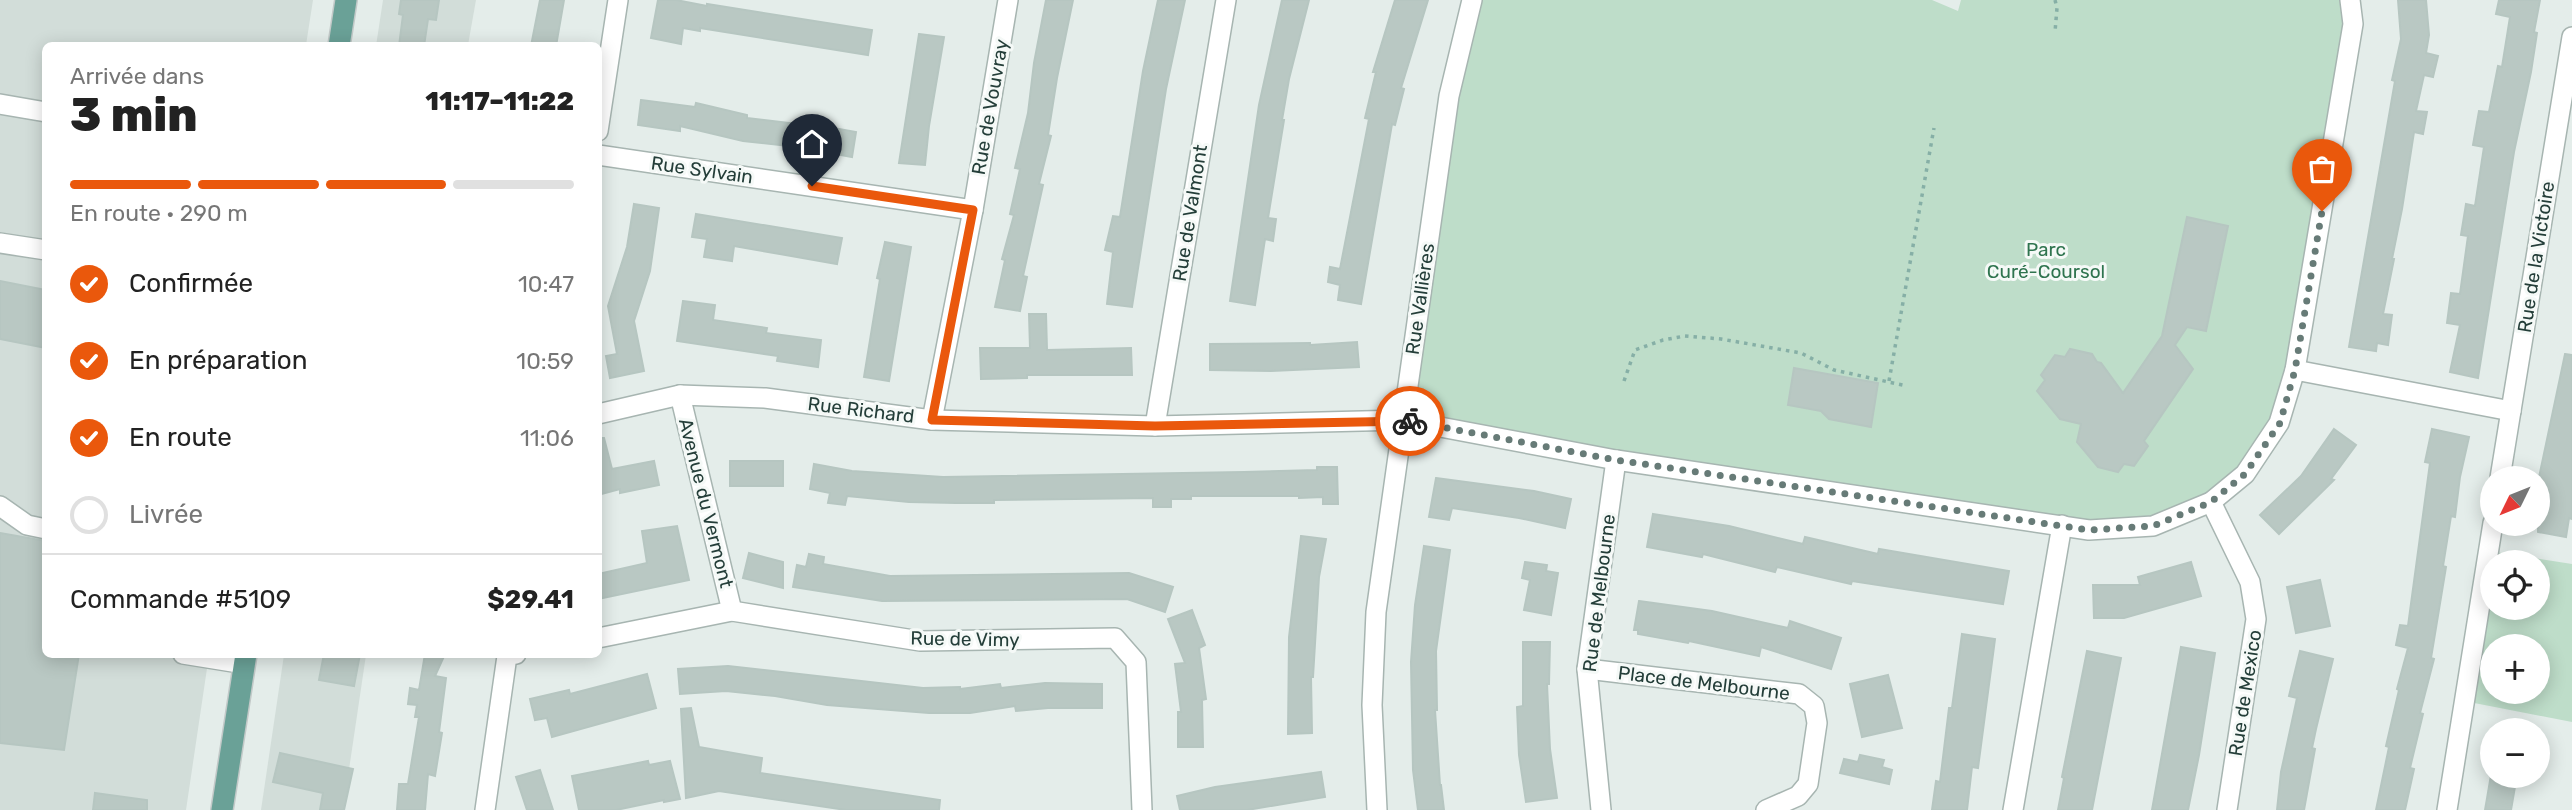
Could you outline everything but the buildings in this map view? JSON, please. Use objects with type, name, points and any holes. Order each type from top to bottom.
[{"type":"main road","points":[[340,42],[346,0]]},
{"type":"main road","points":[[222,810],[246,659]]},
{"type":"street","points":[[602,105],[618,0]]},
{"type":"street","name":"Rue de Vouvray","points":[[932,420],[973,210],[1008,0]]},
{"type":"street","name":"Rue de Valmont","points":[[1155,426],[1226,0]]},
{"type":"street","name":"Rue Vallières","points":[[1377,810],[1372,705],[1376,612],[1448,96],[1472,0]]},
{"type":"street","name":"Rue Richard","points":[[602,413],[680,395],[765,398],[932,420],[1155,426],[1403,420],[1616,460],[2089,530],[2153,526],[2211,502],[2245,474],[2280,423],[2295,370],[2353,24],[2350,0]]},
{"type":"street","name":"Rue de la Victoire","points":[[2502,466],[2572,37]]},
{"type":"street","points":[[0,104],[42,111]]},
{"type":"street","name":"Rue Sylvain","points":[[602,156],[973,210]]},
{"type":"street","points":[[0,243],[42,249]]},
{"type":"street","points":[[2295,370],[2511,411]]},
{"type":"street","name":"Avenue du Vermont","points":[[680,395],[732,611]]},
{"type":"street","name":"Rue de Melbourne","points":[[1601,810],[1587,668],[1616,460]]},
{"type":"street","name":"Rue de Mexico","points":[[2211,502],[2250,582],[2256,619],[2227,810]]},
{"type":"street","points":[[0,506],[27,525],[42,527]]},
{"type":"street","points":[[2013,810],[2062,526]]},
{"type":"street","points":[[2447,810],[2491,536]]},
{"type":"street","name":"Rue de Vimy","points":[[602,637],[732,611],[920,641],[1115,638],[1136,662],[1142,810]]},
{"type":"street","points":[[485,810],[511,658]]},
{"type":"street","name":"Place de Melbourne","points":[[1587,668],[1799,694],[1814,706],[1817,723],[1808,784],[1798,796],[1766,810]]},
{"type":"path","points":[[2055,0],[2055,32]]},
{"type":"path","points":[[1889,381],[1934,128]]},
{"type":"path","points":[[1624,381],[1635,350],[1685,336],[1721,339],[1801,354],[1834,370],[1907,386]]},
{"type":"shaded area","points":[[0,0],[313,0],[306,42],[42,42],[42,658],[209,658],[186,810],[0,810]]},
{"type":"shaded area","points":[[383,0],[476,0],[469,42],[377,42]]},
{"type":"shaded area","points":[[284,658],[366,658],[343,810],[261,810]]},
{"type":"green space","name":"Parc Curé-Coursol","points":[[1472,0],[1932,0],[1958,11],[1961,0],[2350,0],[2295,370],[2245,474],[2153,526],[2089,530],[1403,420]]},
{"type":"green space","points":[[2550,561],[2572,564],[2572,722],[2464,701],[2480,605],[2480,620],[2550,620]]},
{"type":"way so far","points":[[1410,421],[1616,460],[2089,530],[2153,526],[2211,502],[2245,474],[2280,423],[2295,370],[2322,211]]},
{"type":"route","points":[[812,186],[973,210],[932,420],[1155,426],[1410,421]]}]
